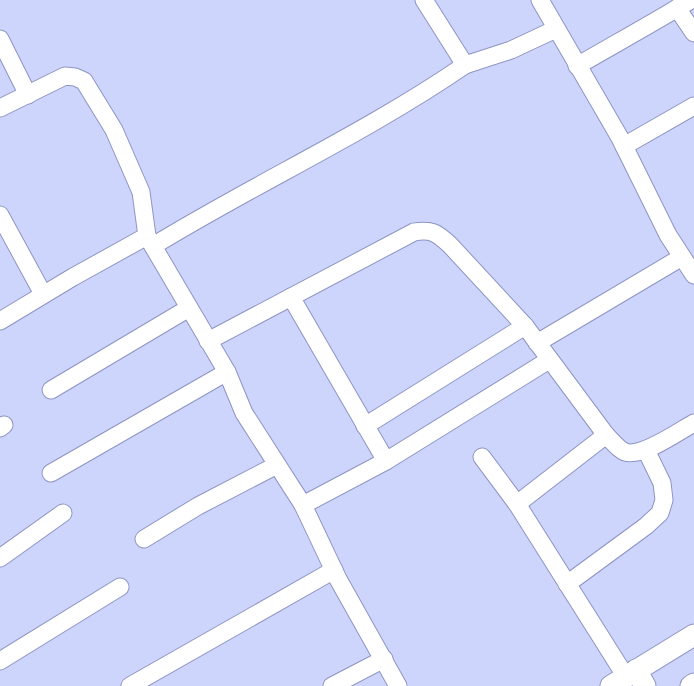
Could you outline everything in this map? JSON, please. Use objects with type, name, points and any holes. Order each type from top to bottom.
[{"type":"main road","points":[[629,680],[694,635]]},
{"type":"street","points":[[424,0],[465,65]]},
{"type":"street","points":[[540,0],[624,146],[668,235],[694,275]]},
{"type":"street","points":[[577,66],[639,30],[652,25],[684,4],[694,33]]},
{"type":"street","points":[[0,321],[43,294],[284,173],[423,94],[465,65],[511,50],[556,29]]},
{"type":"street","points":[[0,38],[28,95]]},
{"type":"street","points":[[0,108],[65,76],[75,77],[84,82],[114,130],[141,192],[150,241],[182,293],[189,308],[227,372],[244,413],[303,505],[334,570],[384,658],[398,686]]},
{"type":"street","points":[[624,146],[694,106]]},
{"type":"street","points":[[0,215],[43,294]]},
{"type":"street","points":[[208,341],[414,232],[426,230],[438,234],[450,245],[525,326],[606,435],[625,452],[632,453],[646,450],[694,423]]},
{"type":"street","points":[[537,343],[682,257]]},
{"type":"street","points":[[292,297],[386,461]]},
{"type":"street","points":[[51,390],[189,308]]},
{"type":"street","points":[[366,426],[525,326]]},
{"type":"street","points":[[303,505],[386,461],[549,360]]},
{"type":"street","points":[[50,473],[227,372]]},
{"type":"street","points":[[517,504],[606,435]]},
{"type":"street","points":[[567,584],[646,526],[660,513],[664,500],[662,483],[646,450]]},
{"type":"street","points":[[482,457],[517,504],[629,680]]},
{"type":"street","points":[[144,539],[198,506],[277,465]]},
{"type":"street","points":[[0,558],[63,513]]},
{"type":"street","points":[[130,686],[334,570]]},
{"type":"street","points":[[0,661],[120,587]]},
{"type":"street","points":[[332,686],[384,658]]}]
